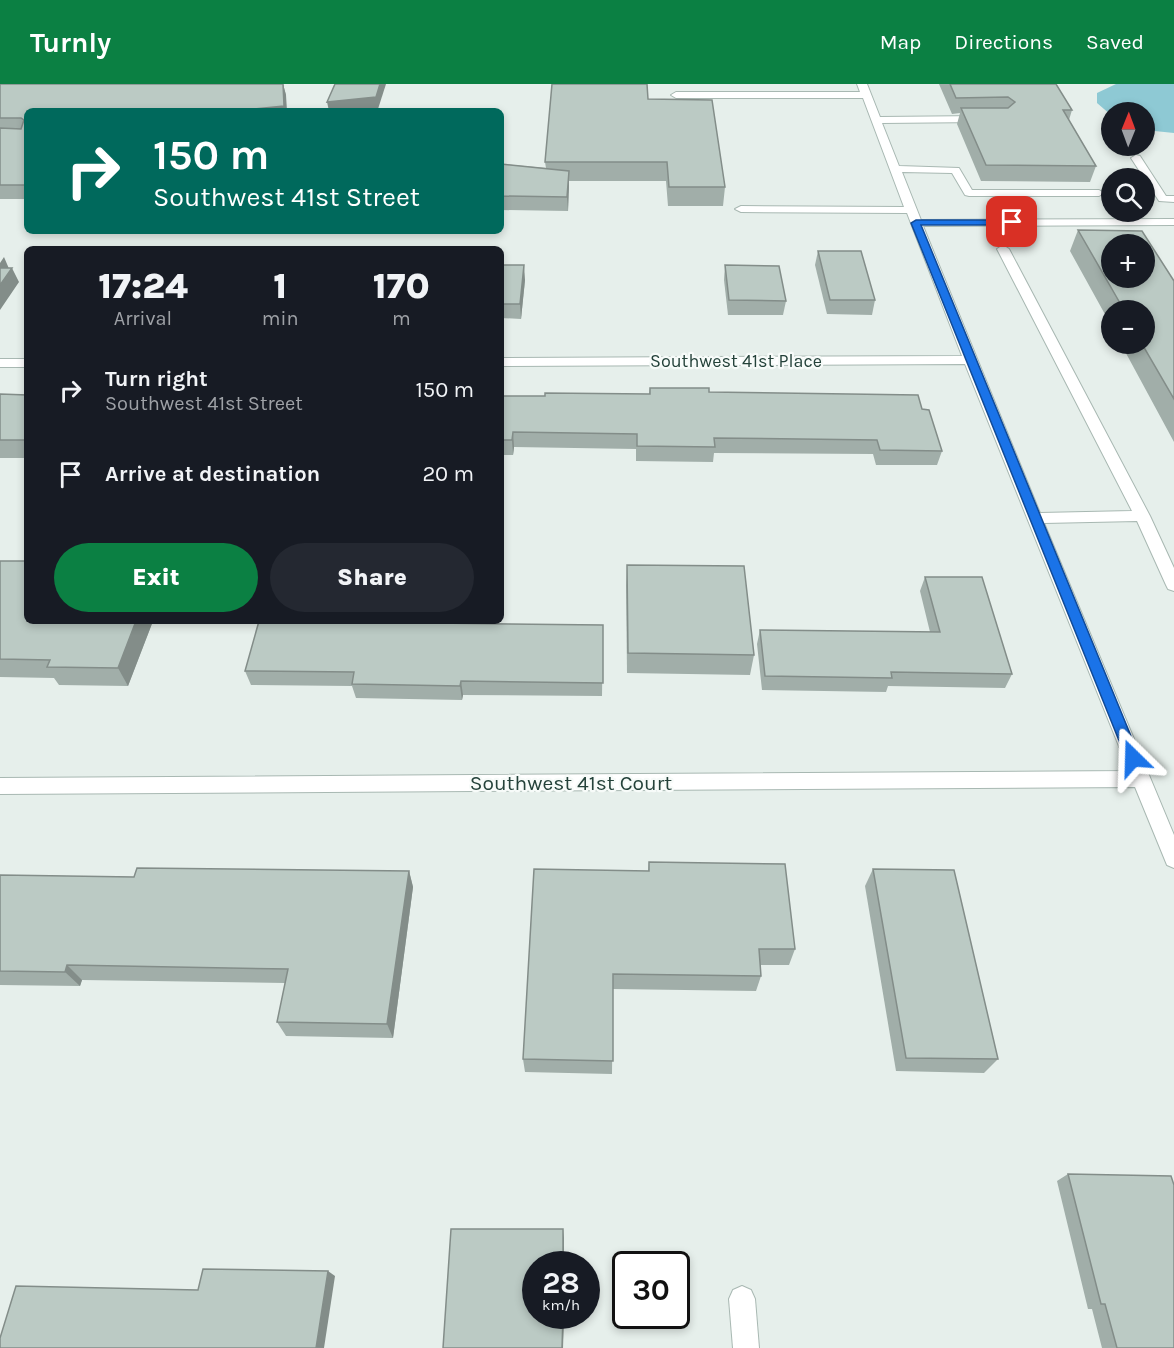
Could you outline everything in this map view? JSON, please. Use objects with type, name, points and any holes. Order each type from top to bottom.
[{"type":"street","points":[[676,95],[864,89],[970,360],[1174,859]]},
{"type":"street","points":[[876,120],[991,118]]},
{"type":"street","points":[[1136,158],[1163,199],[1174,199]]},
{"type":"street","points":[[895,169],[955,170],[969,193],[1099,193]]},
{"type":"street","points":[[741,209],[913,216],[1174,222]]},
{"type":"street","points":[[1003,249],[1142,516],[1174,585]]},
{"type":"street","name":"Southwest 41st Place","points":[[504,362],[970,360]]},
{"type":"street","points":[[0,363],[24,363]]},
{"type":"street","points":[[1034,518],[1142,516]]},
{"type":"street","name":"Southwest 41st Court","points":[[0,786],[1142,779]]},
{"type":"street","points":[[742,1299],[746,1348]]},
{"type":"water","points":[[1116,84],[1174,84],[1174,133],[1155,131],[1155,102],[1101,102],[1101,106],[1097,103],[1097,93]]},
{"type":"building","points":[[0,84],[283,84],[284,106],[265,108],[24,108],[24,120],[0,118]]},
{"type":"building","points":[[335,84],[380,84],[376,97],[327,102]]},
{"type":"building","points":[[552,84],[647,84],[648,99],[712,100],[725,187],[669,187],[667,162],[545,162]]},
{"type":"building","points":[[950,84],[1056,84],[1072,110],[1063,110],[1096,166],[986,165],[961,108],[1008,108],[1015,102],[1008,97],[956,98]]},
{"type":"building","points":[[24,120],[24,185],[0,185],[0,128],[21,129]]},
{"type":"building","points":[[504,164],[569,171],[567,197],[504,196]]},
{"type":"building","points":[[1078,230],[1142,231],[1144,234],[1101,234],[1101,270]]},
{"type":"building","points":[[818,251],[861,251],[875,300],[830,300]]},
{"type":"building","points":[[1155,251],[1174,281],[1174,399],[1148,354],[1155,354],[1155,300],[1118,300],[1111,288],[1155,288]]},
{"type":"building","points":[[504,265],[524,265],[520,304],[504,304]]},
{"type":"building","points":[[725,265],[779,266],[786,301],[729,300]]},
{"type":"building","points":[[0,268],[12,268],[0,285]]},
{"type":"building","points":[[650,388],[709,388],[709,392],[918,395],[922,409],[929,410],[942,451],[880,450],[877,440],[714,438],[715,447],[637,446],[637,434],[513,432],[512,440],[504,440],[504,396],[545,396],[545,393],[650,394]]},
{"type":"building","points":[[0,394],[24,395],[24,440],[0,440]]},
{"type":"building","points":[[0,561],[24,561],[24,624],[135,624],[118,668],[47,667],[50,660],[0,659]]},
{"type":"building","points":[[627,565],[744,566],[754,655],[628,653]]},
{"type":"building","points":[[925,577],[982,577],[1012,674],[891,672],[892,678],[765,676],[760,630],[940,632]]},
{"type":"building","points":[[258,624],[603,625],[603,683],[461,681],[460,686],[352,684],[354,672],[245,671]]},
{"type":"building","points":[[649,862],[785,864],[795,949],[759,949],[761,976],[613,974],[613,1061],[523,1059],[534,869],[649,871]]},
{"type":"building","points":[[137,868],[409,871],[387,1024],[277,1022],[288,969],[67,965],[65,972],[0,971],[0,875],[134,877]]},
{"type":"building","points":[[873,869],[954,870],[998,1059],[906,1058]]},
{"type":"building","points":[[1068,1174],[1171,1176],[1174,1185],[1174,1348],[1117,1348],[1105,1304],[1101,1304]]},
{"type":"building","points":[[451,1229],[563,1229],[563,1251],[522,1251],[522,1329],[563,1329],[562,1348],[443,1348]]},
{"type":"building","points":[[203,1269],[328,1271],[316,1348],[0,1348],[0,1338],[16,1286],[198,1290]]},
{"type":"route","points":[[1012,222],[916,223],[1133,758]]}]
